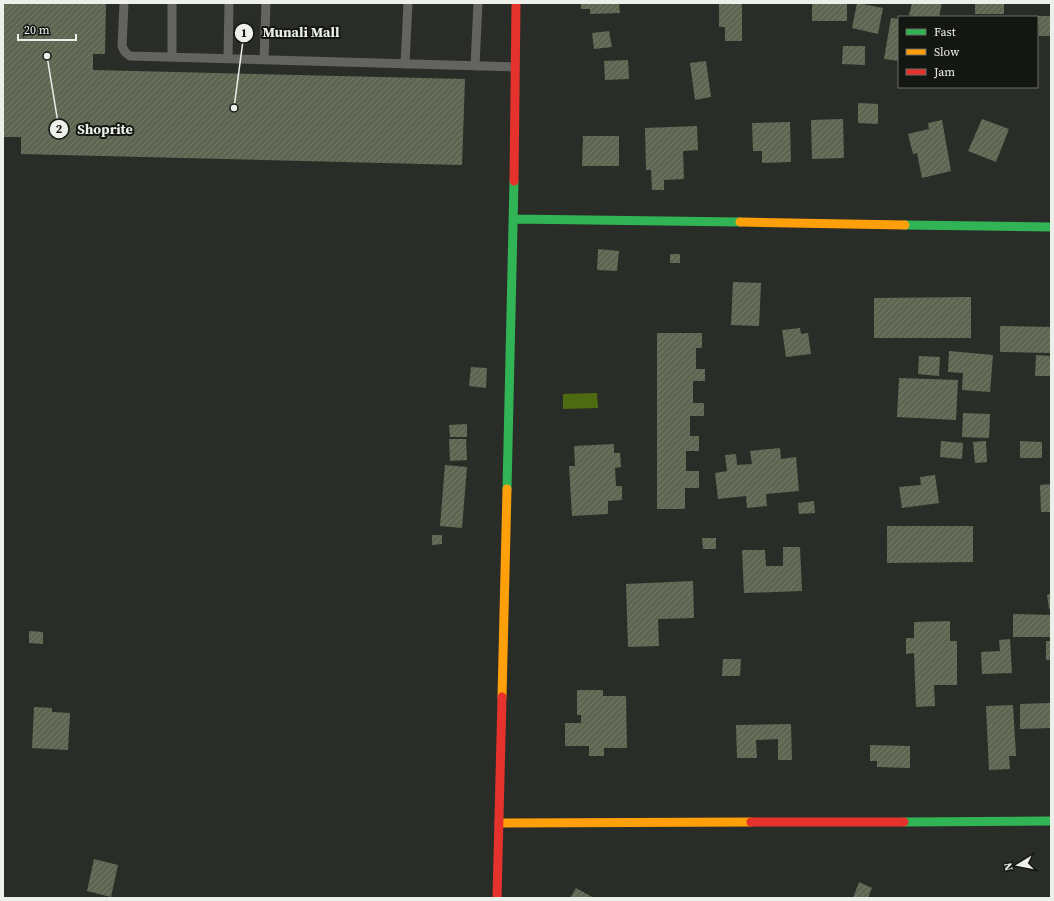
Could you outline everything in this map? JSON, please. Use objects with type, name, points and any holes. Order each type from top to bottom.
[{"type":"street","points":[[497,898],[514,219],[516,3]]},
{"type":"street","points":[[514,219],[1051,227]]},
{"type":"street","points":[[499,823],[1051,821]]},
{"type":"lane","points":[[124,3],[122,46],[124,52],[130,56],[515,67]]},
{"type":"lane","points":[[172,3],[172,57]]},
{"type":"lane","points":[[228,58],[229,3]]},
{"type":"lane","points":[[264,60],[266,3]]},
{"type":"lane","points":[[405,64],[408,3]]},
{"type":"lane","points":[[475,66],[478,3]]},
{"type":"shaded area","points":[[597,393],[598,408],[563,409],[563,394]]},
{"type":"building","points":[[3,3],[106,3],[105,54],[93,54],[93,70],[465,79],[462,165],[21,154],[21,137],[3,137]]},
{"type":"building","points":[[581,3],[619,3],[620,13],[590,14],[590,9],[581,9]]},
{"type":"building","points":[[719,3],[742,3],[742,41],[725,41],[725,27],[719,27]]},
{"type":"building","points":[[812,3],[847,3],[847,21],[812,21]]},
{"type":"building","points":[[857,3],[883,8],[878,34],[852,28]]},
{"type":"building","points":[[912,3],[942,3],[939,16],[909,15]]},
{"type":"building","points":[[975,3],[1004,3],[1004,14],[975,14]]},
{"type":"building","points":[[1038,16],[1051,16],[1051,36],[1039,36]]},
{"type":"building","points":[[891,18],[898,19],[898,61],[884,59]]},
{"type":"building","points":[[609,31],[612,47],[594,49],[592,33]]},
{"type":"building","points":[[843,46],[865,46],[865,65],[842,64]]},
{"type":"building","points":[[628,60],[629,79],[605,80],[604,61]]},
{"type":"building","points":[[706,61],[711,97],[695,100],[690,63]]},
{"type":"building","points":[[858,103],[878,104],[878,124],[858,123]]},
{"type":"building","points":[[843,119],[844,158],[812,159],[811,120]]},
{"type":"building","points":[[982,119],[1009,129],[996,162],[968,151]]},
{"type":"building","points":[[942,120],[951,171],[922,178],[917,153],[913,154],[908,134],[929,129],[928,123]]},
{"type":"building","points":[[790,122],[791,162],[762,163],[762,151],[753,151],[752,123]]},
{"type":"building","points":[[697,126],[698,150],[683,151],[684,179],[664,180],[664,190],[652,190],[651,170],[646,170],[645,128]]},
{"type":"building","points":[[583,136],[619,136],[619,166],[582,166]]},
{"type":"building","points":[[598,249],[619,251],[617,271],[597,270]]},
{"type":"building","points":[[670,254],[680,254],[680,263],[670,263]]},
{"type":"building","points":[[733,282],[761,283],[759,326],[731,325]]},
{"type":"building","points":[[971,297],[971,338],[874,338],[874,298]]},
{"type":"building","points":[[1000,326],[1051,327],[1051,353],[1000,352]]},
{"type":"building","points":[[800,328],[801,334],[808,333],[811,354],[786,357],[782,330]]},
{"type":"building","points":[[657,333],[702,333],[702,348],[696,348],[696,369],[705,369],[705,381],[693,381],[693,403],[704,403],[704,416],[690,416],[690,436],[699,436],[699,451],[686,451],[686,471],[699,471],[699,488],[685,488],[685,509],[657,509]]},
{"type":"building","points":[[949,351],[993,355],[990,392],[962,390],[963,373],[948,372]]},
{"type":"building","points":[[1036,355],[1051,356],[1051,376],[1035,376]]},
{"type":"building","points":[[919,356],[940,357],[939,376],[918,374]]},
{"type":"building","points":[[471,367],[487,368],[486,388],[469,386]]},
{"type":"building","points":[[899,378],[958,380],[956,420],[897,417]]},
{"type":"building","points":[[963,413],[990,414],[989,438],[962,437]]},
{"type":"building","points":[[467,424],[467,437],[450,437],[449,425]]},
{"type":"building","points":[[449,439],[466,439],[467,460],[450,461]]},
{"type":"building","points":[[941,441],[963,443],[962,459],[940,457]]},
{"type":"building","points":[[986,441],[987,462],[975,463],[973,442]]},
{"type":"building","points":[[1020,441],[1042,442],[1042,458],[1020,458]]},
{"type":"building","points":[[614,444],[614,453],[620,453],[621,467],[615,468],[616,486],[622,486],[622,500],[608,501],[608,514],[572,516],[569,466],[575,466],[574,446]]},
{"type":"building","points":[[780,448],[781,459],[796,457],[799,491],[766,494],[767,506],[747,508],[746,496],[718,499],[715,473],[727,471],[725,455],[736,454],[737,465],[752,464],[750,451]]},
{"type":"building","points":[[445,465],[467,467],[462,528],[440,526]]},
{"type":"building","points":[[935,475],[939,503],[902,508],[899,487],[921,485],[920,477]]},
{"type":"building","points":[[1051,484],[1051,512],[1041,512],[1040,485]]},
{"type":"building","points":[[814,501],[815,513],[799,514],[798,503]]},
{"type":"building","points":[[887,526],[973,526],[973,562],[887,563]]},
{"type":"building","points":[[432,535],[442,535],[442,544],[432,545]]},
{"type":"building","points":[[702,538],[716,538],[716,549],[703,549]]},
{"type":"building","points":[[783,547],[800,547],[802,591],[744,593],[742,550],[765,550],[766,566],[783,566]]},
{"type":"building","points":[[693,581],[694,618],[658,619],[659,646],[628,647],[626,584]]},
{"type":"building","points":[[1051,594],[1051,609],[1049,609],[1047,595]]},
{"type":"building","points":[[1013,614],[1051,615],[1051,637],[1013,637]]},
{"type":"building","points":[[950,621],[950,641],[957,641],[957,685],[934,685],[935,706],[916,707],[914,653],[906,654],[906,638],[914,638],[914,622]]},
{"type":"building","points":[[29,631],[43,632],[43,644],[29,643]]},
{"type":"building","points":[[1010,639],[1012,673],[982,674],[981,652],[1000,651],[999,640]]},
{"type":"building","points":[[1046,641],[1051,641],[1051,660],[1046,660]]},
{"type":"building","points":[[723,659],[741,659],[740,676],[722,676]]},
{"type":"building","points":[[577,690],[603,690],[603,696],[626,696],[627,748],[604,748],[604,756],[589,756],[589,746],[565,746],[565,723],[581,723],[581,715],[577,715]]},
{"type":"building","points":[[1051,703],[1051,728],[1020,729],[1020,704]]},
{"type":"building","points":[[1013,705],[1016,756],[1009,756],[1010,769],[989,770],[986,706]]},
{"type":"building","points":[[34,707],[52,708],[52,712],[70,713],[68,750],[32,748]]},
{"type":"building","points":[[791,724],[792,760],[778,760],[778,739],[756,740],[757,758],[737,758],[736,725]]},
{"type":"building","points":[[870,745],[910,746],[910,768],[877,767],[877,761],[870,761]]},
{"type":"building","points":[[94,859],[118,865],[111,897],[87,891]]},
{"type":"building","points":[[859,882],[872,888],[868,898],[853,898]]},
{"type":"building","points":[[576,888],[594,898],[570,898]]},
{"type":"traffic: fast","points":[[507,489],[514,181]]},
{"type":"traffic: fast","points":[[514,219],[740,222]]},
{"type":"traffic: fast","points":[[905,225],[1051,227]]},
{"type":"traffic: fast","points":[[904,822],[1051,821]]},
{"type":"traffic: slow","points":[[740,222],[905,225]]},
{"type":"traffic: slow","points":[[502,697],[507,489]]},
{"type":"traffic: slow","points":[[499,823],[751,822]]},
{"type":"traffic: jam","points":[[514,181],[516,3]]},
{"type":"traffic: jam","points":[[497,898],[502,697]]},
{"type":"traffic: jam","points":[[751,822],[904,822]]},
{"type":"place","name":"Shoprite","points":[[47,56]]},
{"type":"place","name":"Munali Mall","points":[[234,108]]}]
